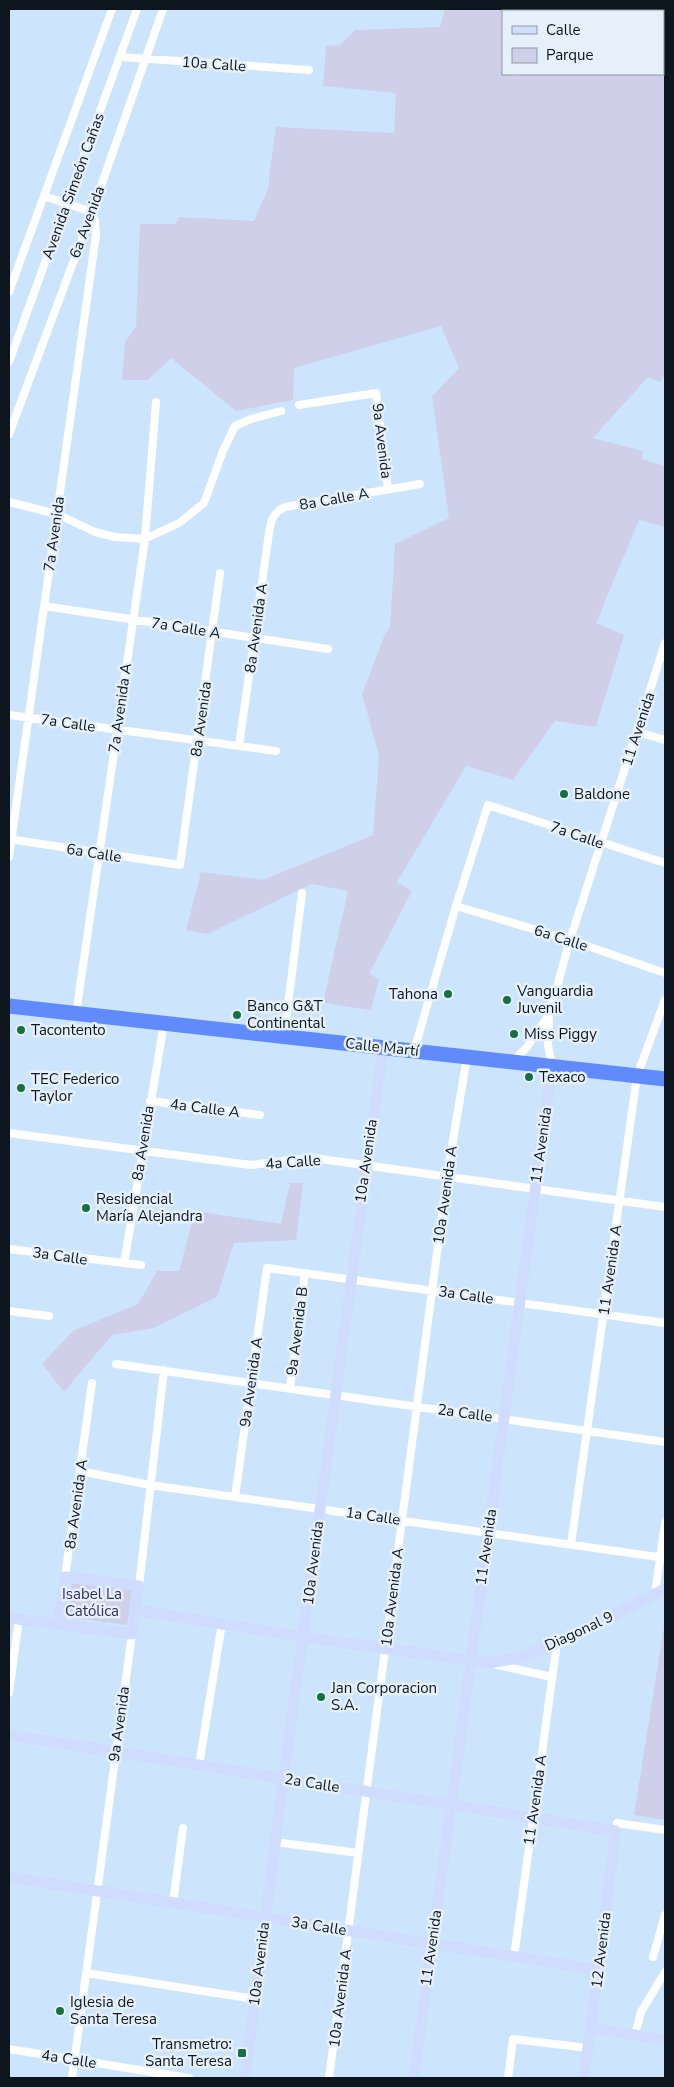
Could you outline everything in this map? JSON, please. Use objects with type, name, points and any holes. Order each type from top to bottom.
[{"type":"highway","name":"Calle Martí","points":[[9,1006],[665,1079]]},
{"type":"main road","name":"10a Avenida","points":[[245,2078],[319,1508],[383,1048]]},
{"type":"main road","name":"11 Avenida","points":[[414,2078],[552,1066]]},
{"type":"main road","points":[[65,1577],[139,1586]]},
{"type":"main road","name":"8a Avenida A","points":[[58,1625],[65,1577]]},
{"type":"main road","name":"9a Avenida","points":[[132,1634],[139,1586]]},
{"type":"main road","name":"Diagonal 9","points":[[489,1663],[518,1658],[557,1643],[660,1592]]},
{"type":"main road","points":[[136,1610],[303,1637],[489,1663]]},
{"type":"main road","points":[[14,1619],[132,1634]]},
{"type":"main road","name":"2a Calle","points":[[9,1735],[532,1818],[617,1827]]},
{"type":"main road","name":"12 Avenida","points":[[584,2078],[617,1827]]},
{"type":"main road","name":"3a Calle","points":[[9,1877],[599,1970]]},
{"type":"main road","points":[[591,2028],[665,2040]]},
{"type":"street","points":[[9,292],[112,9]]},
{"type":"street","name":"Avenida Simeón Cañas","points":[[9,362],[137,9]]},
{"type":"street","name":"6a Avenida","points":[[9,434],[92,212],[163,9]]},
{"type":"street","name":"10a Calle","points":[[120,57],[309,70]]},
{"type":"street","points":[[44,196],[92,212]]},
{"type":"street","name":"7a Avenida","points":[[9,857],[10,839],[96,235],[92,212]]},
{"type":"street","name":"9a Avenida","points":[[300,405],[376,393],[388,489]]},
{"type":"street","name":"7a Avenida A","points":[[76,1014],[145,539],[156,402]]},
{"type":"street","points":[[9,502],[57,514],[95,532],[115,537],[145,539],[179,523],[204,503],[223,451],[235,426],[251,419],[281,411]]},
{"type":"street","name":"8a Calle A","points":[[277,510],[285,507],[420,484]]},
{"type":"street","name":"8a Avenida A","points":[[239,746],[266,547],[272,516],[277,510]]},
{"type":"street","name":"8a Avenida","points":[[180,865],[220,573]]},
{"type":"street","name":"7a Calle A","points":[[44,606],[328,649]]},
{"type":"street","name":"11 Avenida","points":[[552,1066],[548,1045],[549,1015],[570,940],[665,643]]},
{"type":"street","name":"7a Calle","points":[[9,715],[276,751]]},
{"type":"street","points":[[638,732],[665,740]]},
{"type":"street","name":"7a Calle","points":[[456,906],[488,805],[665,863]]},
{"type":"street","name":"6a Calle","points":[[10,839],[180,865]]},
{"type":"street","points":[[284,1037],[302,893]]},
{"type":"street","points":[[414,1051],[456,906]]},
{"type":"street","name":"6a Calle","points":[[456,906],[570,940],[665,973]]},
{"type":"street","name":"11 Avenida A","points":[[571,1544],[637,1076],[665,1000]]},
{"type":"street","name":"11 Avenida","points":[[512,1062],[530,1043],[549,1015]]},
{"type":"street","name":"8a Avenida","points":[[122,1262],[125,1258],[164,1023]]},
{"type":"street","name":"10a Avenida A","points":[[329,2078],[447,1176],[467,1057]]},
{"type":"street","name":"4a Calle A","points":[[150,1101],[260,1115]]},
{"type":"street","name":"4a Calle","points":[[9,1133],[251,1164],[309,1158],[665,1207]]},
{"type":"street","name":"3a Calle","points":[[9,1249],[117,1264],[122,1262],[142,1265]]},
{"type":"street","name":"3a Calle","points":[[267,1268],[665,1322]]},
{"type":"street","name":"9a Avenida A","points":[[235,1497],[267,1268]]},
{"type":"street","name":"9a Avenida B","points":[[290,1388],[304,1273]]},
{"type":"street","points":[[9,1311],[49,1316]]},
{"type":"street","name":"2a Calle","points":[[116,1364],[665,1442]]},
{"type":"street","name":"9a Avenida","points":[[139,1586],[164,1370]]},
{"type":"street","name":"8a Avenida A","points":[[65,1577],[92,1383]]},
{"type":"street","name":"1a Calle","points":[[80,1471],[150,1485],[663,1558]]},
{"type":"street","points":[[660,1592],[665,1523]]},
{"type":"street","points":[[9,1693],[14,1619]]},
{"type":"street","points":[[199,1765],[222,1623]]},
{"type":"street","name":"9a Avenida","points":[[72,2078],[114,1752],[132,1634]]},
{"type":"street","name":"11 Avenida A","points":[[514,1957],[557,1643]]},
{"type":"street","points":[[489,1663],[552,1677]]},
{"type":"street","name":"2a Calle","points":[[617,1827],[665,1830]]},
{"type":"street","points":[[174,1903],[183,1828]]},
{"type":"street","points":[[275,1842],[358,1853]]},
{"type":"street","points":[[653,1957],[665,1915]]},
{"type":"street","points":[[635,2034],[641,2012],[665,1972]]},
{"type":"street","points":[[86,1973],[255,1999]]},
{"type":"street","points":[[508,2078],[513,2039],[588,2048]]},
{"type":"street","name":"4a Calle","points":[[9,2049],[189,2078]]},
{"type":"green space","points":[[445,9],[506,9],[502,10],[502,75],[664,75],[664,10],[566,10],[665,9],[665,373],[661,382],[648,377],[593,438],[643,451],[642,459],[665,466],[665,527],[639,520],[596,623],[624,635],[596,727],[555,721],[513,780],[466,766],[397,882],[412,891],[369,974],[379,979],[371,1010],[323,1003],[348,891],[312,884],[207,934],[186,930],[201,872],[263,880],[373,835],[379,756],[362,694],[385,634],[390,627],[395,544],[449,518],[432,396],[459,368],[441,326],[294,368],[293,400],[236,411],[171,358],[148,380],[122,380],[125,342],[136,326],[140,224],[175,224],[179,217],[254,221],[269,186],[276,127],[394,133],[396,93],[323,86],[326,46],[340,45],[355,30],[440,27]]},
{"type":"green space","points":[[290,1183],[303,1183],[296,1240],[234,1243],[217,1297],[154,1328],[112,1335],[64,1392],[42,1364],[73,1331],[138,1304],[157,1271],[179,1271],[195,1211],[281,1224]]},
{"type":"green space","name":"Isabel La Católica","points":[[72,1581],[132,1590],[127,1625],[67,1617]]},
{"type":"green space","points":[[665,1620],[665,1820],[634,1815]]},
{"type":"place","name":"Baldone","points":[[564,794]]},
{"type":"place","name":"Tahona","points":[[448,994]]},
{"type":"place","name":"Vanguardia Juvenil","points":[[507,1000]]},
{"type":"place","name":"Banco G&T Continental","points":[[237,1015]]},
{"type":"place","name":"Tacontento","points":[[21,1030]]},
{"type":"place","name":"Miss Piggy","points":[[514,1034]]},
{"type":"place","name":"Texaco","points":[[529,1077]]},
{"type":"place","name":"TEC Federico Taylor","points":[[21,1088]]},
{"type":"place","name":"Residencial María Alejandra","points":[[86,1208]]},
{"type":"place","name":"Jan Corporacion S.A.","points":[[321,1697]]},
{"type":"place","name":"Iglesia de Santa Teresa","points":[[60,2011]]},
{"type":"place","name":"Transmetro: Santa Teresa","points":[[242,2053]]}]
